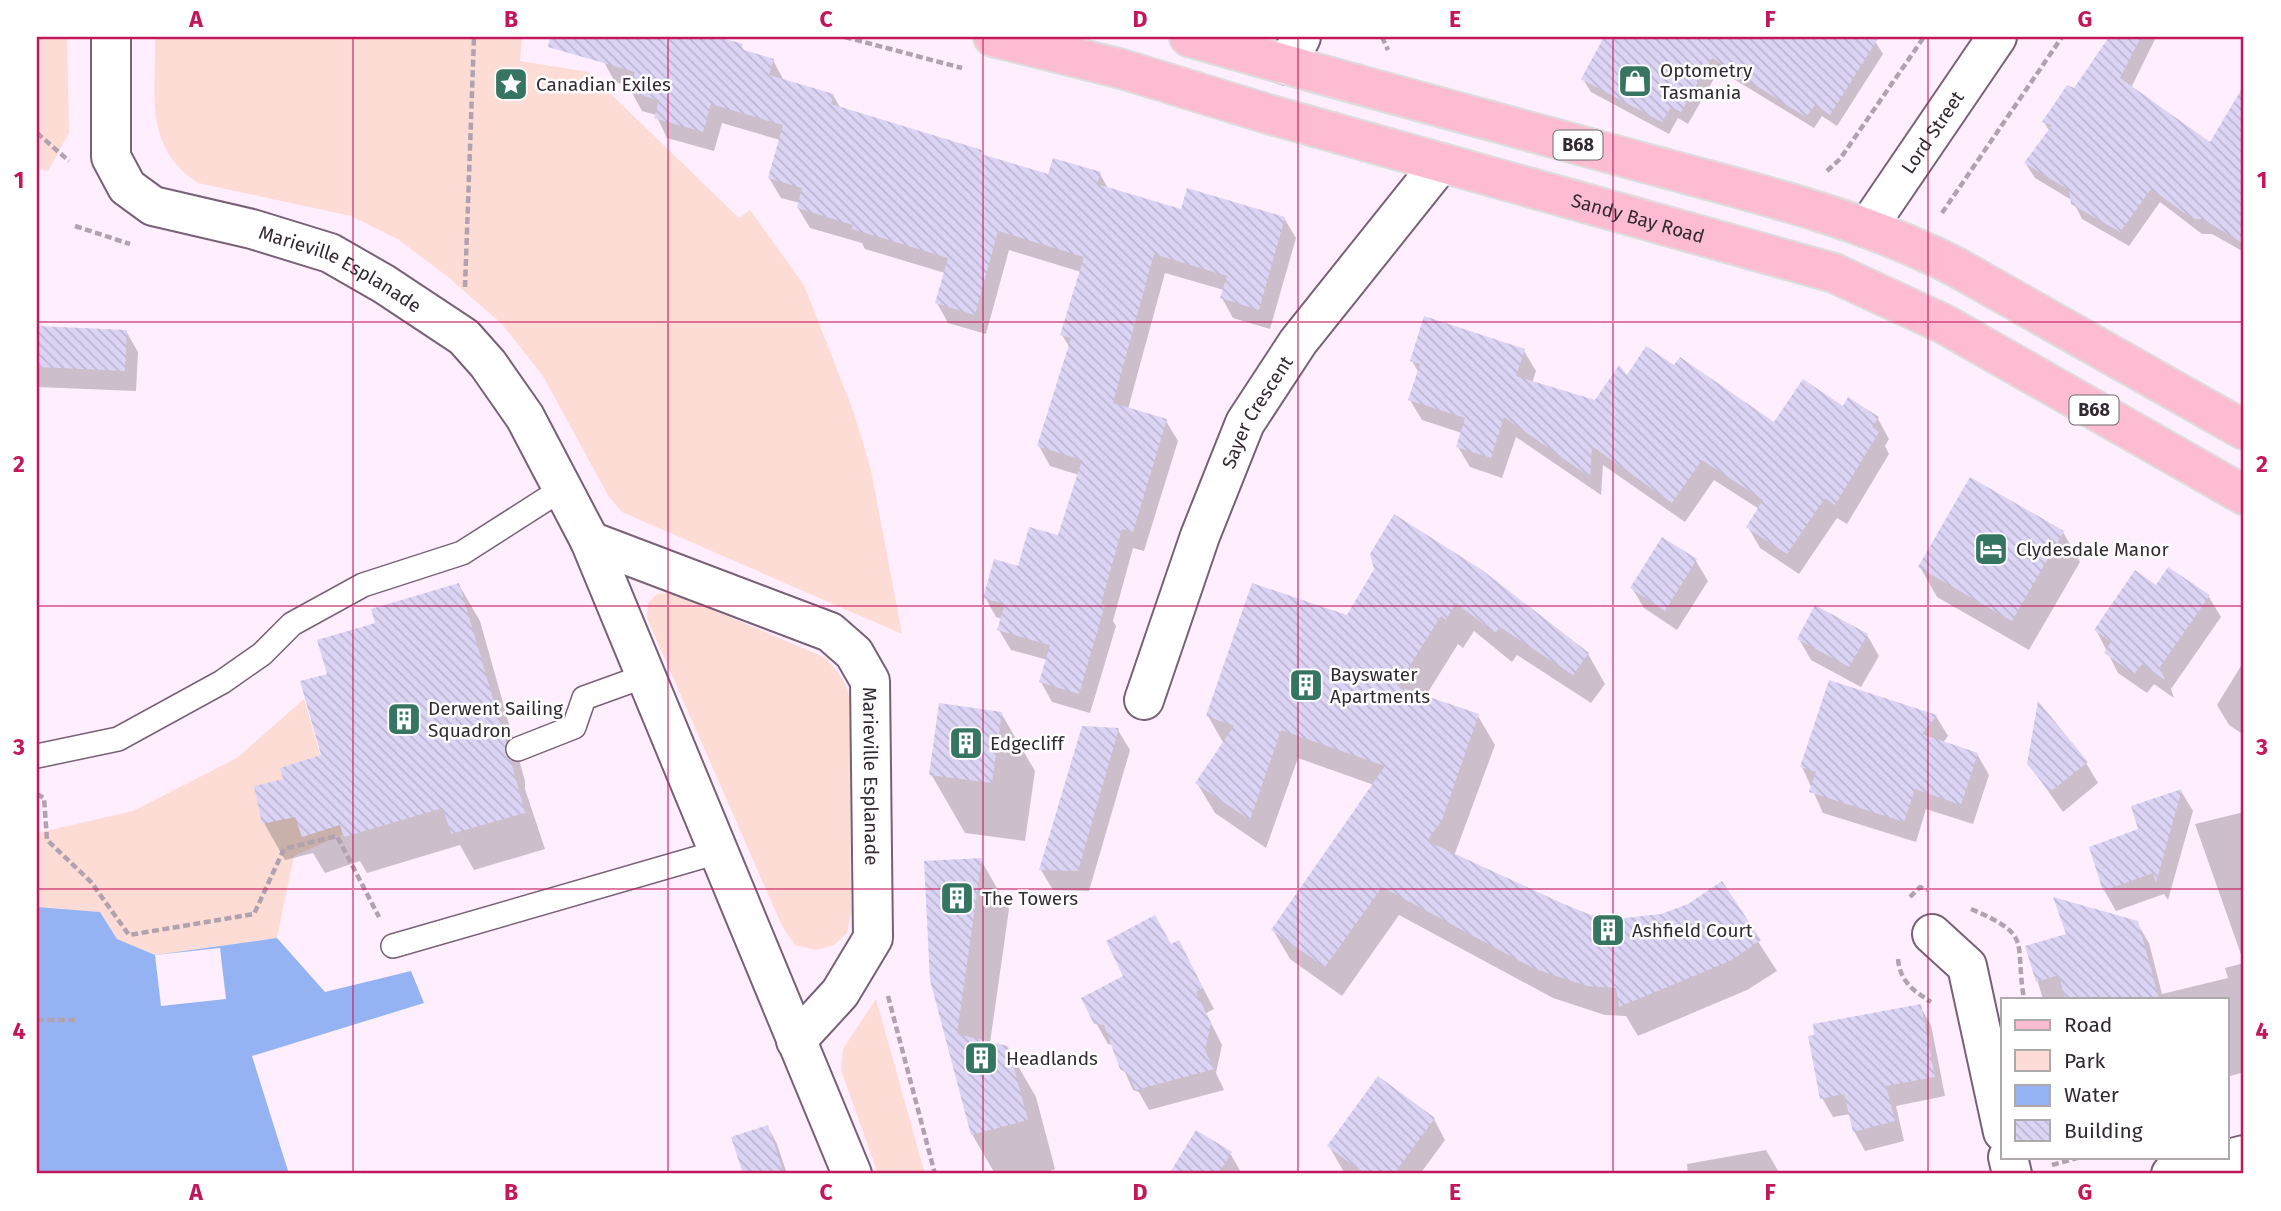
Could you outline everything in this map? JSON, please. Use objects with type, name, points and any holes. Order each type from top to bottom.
[{"type":"main road","name":"Sandy Bay Road","points":[[993,37],[1122,69],[1268,114],[1834,272],[1944,324],[2244,495]]},
{"type":"main road","name":"B68","points":[[1189,37],[1294,51],[1867,228],[1915,246],[1967,272],[2244,430]]},
{"type":"main road","points":[[1268,114],[1294,51]]},
{"type":"main road","points":[[1834,272],[1867,228]]},
{"type":"street","name":"Marieville Esplanade","points":[[110,37],[111,158],[127,187],[153,206],[252,229],[330,253],[464,337],[488,364],[525,417],[590,541],[852,1174]]},
{"type":"street","name":"Lord Street","points":[[1867,228],[1997,37]]},
{"type":"street","name":"Sayer Crescent","points":[[1144,700],[1200,536],[1245,423],[1298,342],[1441,163]]},
{"type":"street","name":"Marieville Esplanade","points":[[590,541],[830,632],[854,653],[870,681],[873,938]]},
{"type":"street","points":[[1932,934],[1967,966],[2001,1123]]},
{"type":"street","points":[[796,1041],[840,993],[873,938]]},
{"type":"street","points":[[2171,1174],[2244,1155]]},
{"type":"lane","points":[[37,756],[118,739],[222,682],[262,654],[292,624],[363,584],[462,553],[562,489]]},
{"type":"lane","points":[[518,749],[574,727],[584,698],[645,676]]},
{"type":"lane","points":[[393,946],[718,852]]},
{"type":"path","points":[[464,337],[474,37]]},
{"type":"path","points":[[845,37],[967,69]]},
{"type":"path","points":[[1819,178],[1840,159],[1924,37]]},
{"type":"path","points":[[1940,216],[2062,37]]},
{"type":"path","points":[[75,226],[132,244]]},
{"type":"path","points":[[37,794],[44,798],[47,839],[92,882],[129,935],[254,914],[284,849],[337,836],[393,946]]},
{"type":"path","points":[[873,938],[935,1174]]},
{"type":"path","points":[[37,1020],[75,1020]]},
{"type":"green space","points":[[37,37],[67,37],[69,133],[48,171],[37,168]]},
{"type":"green space","points":[[155,37],[522,37],[520,61],[588,72],[739,218],[750,210],[804,285],[854,413],[871,470],[902,634],[622,512],[609,497],[543,376],[502,324],[448,277],[399,240],[351,216],[198,183],[180,169],[160,136],[156,118]]},
{"type":"green space","points":[[673,593],[824,657],[844,681],[850,700],[851,912],[847,933],[834,945],[816,950],[795,945],[782,926],[647,618],[648,603],[657,594]]},
{"type":"green space","points":[[304,699],[343,834],[294,856],[277,938],[155,955],[117,939],[100,912],[37,907],[37,833],[133,811],[237,758]]},
{"type":"green space","points":[[876,999],[925,1174],[878,1174],[841,1070],[843,1049]]},
{"type":"water","points":[[37,907],[100,912],[117,939],[155,955],[277,938],[325,992],[411,971],[424,1003],[252,1056],[289,1174],[37,1174]]},
{"type":"pier","points":[[220,948],[226,999],[161,1006],[155,955]]},
{"type":"building","points":[[550,37],[718,37],[743,44],[741,49],[774,59],[769,75],[834,94],[831,104],[982,150],[981,154],[1048,174],[1053,158],[1101,172],[1097,184],[1181,209],[1187,188],[1285,217],[1259,310],[1220,298],[1227,276],[1154,254],[1113,403],[1167,419],[1133,532],[1122,529],[1101,604],[1105,605],[1079,694],[1039,682],[1050,645],[997,630],[1005,604],[983,598],[994,559],[1018,566],[1029,527],[1058,535],[1082,460],[1037,446],[1071,338],[1060,335],[1084,257],[998,231],[975,315],[935,303],[948,258],[852,229],[853,225],[797,208],[802,188],[768,178],[783,125],[711,104],[703,132],[654,118],[659,100],[629,92],[635,72],[548,47]]},
{"type":"building","points":[[1604,37],[1879,37],[1830,115],[1815,105],[1806,117],[1712,58],[1681,112],[1671,107],[1662,122],[1581,79]]},
{"type":"building","points":[[2109,37],[2141,37],[2120,78],[2210,142],[2244,85],[2244,244],[2203,219],[2193,219],[2151,189],[2120,232],[2071,204],[2069,190],[2024,163],[2052,125],[2042,122],[2067,85],[2074,88]]},
{"type":"building","points":[[1424,316],[1525,349],[1516,376],[1595,400],[1619,365],[1627,375],[1646,346],[1674,365],[1680,357],[1774,422],[1803,379],[1843,406],[1848,397],[1879,417],[1872,427],[1879,432],[1835,505],[1825,498],[1787,554],[1746,527],[1763,500],[1702,460],[1672,503],[1592,446],[1590,477],[1504,417],[1491,458],[1456,447],[1465,418],[1408,400],[1420,364],[1410,361]]},
{"type":"building","points":[[37,326],[127,330],[125,371],[37,367]]},
{"type":"building","name":"Clydesdale Manor","points":[[1970,477],[2064,531],[2012,621],[1918,567]]},
{"type":"building","points":[[1394,514],[1482,570],[1589,653],[1573,675],[1500,627],[1495,633],[1456,603],[1446,620],[1441,616],[1397,686],[1479,714],[1442,820],[1427,841],[1566,905],[1591,915],[1616,919],[1661,914],[1688,904],[1722,881],[1761,940],[1730,961],[1619,1007],[1616,988],[1587,986],[1535,969],[1382,887],[1325,967],[1271,930],[1385,766],[1281,730],[1250,820],[1195,783],[1234,726],[1206,716],[1252,583],[1347,615],[1374,569],[1370,554]]},
{"type":"building","points":[[1662,537],[1697,559],[1665,611],[1630,588]]},
{"type":"building","points":[[2168,567],[2210,595],[2160,667],[2165,680],[2142,664],[2134,674],[2104,653],[2111,642],[2094,630],[2135,570],[2156,585]]},
{"type":"building","name":"Derwent Sailing Squadron","points":[[459,583],[506,743],[505,753],[511,761],[525,813],[451,834],[443,808],[344,837],[340,825],[302,837],[295,817],[262,824],[254,786],[283,779],[280,768],[321,755],[300,681],[327,674],[317,640],[375,623],[371,609]]},
{"type":"building","points":[[1815,605],[1868,634],[1849,667],[1797,639]]},
{"type":"building","points":[[1829,680],[1937,715],[1922,734],[1978,753],[1961,805],[1915,789],[1904,822],[1809,792],[1816,772],[1800,767]]},
{"type":"building","points":[[2038,701],[2088,762],[2050,792],[2027,764]]},
{"type":"building","name":"Edgecliff","points":[[939,703],[1002,712],[992,783],[929,775]]},
{"type":"building","points":[[1082,726],[1119,728],[1078,871],[1039,870]]},
{"type":"building","points":[[2182,789],[2156,883],[2153,873],[2103,891],[2089,847],[2138,829],[2131,806]]},
{"type":"building","points":[[982,858],[957,1034],[1008,1046],[1028,1120],[971,1135],[930,980],[924,861]]},
{"type":"building","points":[[2053,897],[2138,921],[2159,998],[2065,998],[2059,975],[2036,982],[2025,946],[2066,934]]},
{"type":"building","points":[[1155,915],[1171,944],[1179,940],[1203,988],[1196,992],[1211,1023],[1205,1050],[1214,1069],[1136,1090],[1127,1073],[1120,1069],[1104,1025],[1094,1024],[1081,998],[1123,976],[1106,941]]},
{"type":"building","points":[[1921,1004],[1935,1077],[1886,1086],[1895,1121],[1853,1132],[1844,1094],[1820,1099],[1808,1036],[1814,1035],[1813,1024]]},
{"type":"building","points":[[1378,1076],[1435,1118],[1394,1174],[1365,1174],[1327,1146]]},
{"type":"building","points":[[768,1125],[784,1174],[743,1174],[731,1137]]},
{"type":"building","points":[[1196,1130],[1232,1152],[1218,1174],[1169,1174]]},
{"type":"place","name":"Optometry Tasmania","points":[[1635,81]]},
{"type":"place","name":"Canadian Exiles","points":[[511,84]]},
{"type":"place","name":"Clydesdale Manor","points":[[1991,549]]},
{"type":"place","name":"Bayswater Apartments","points":[[1306,685]]},
{"type":"place","name":"Derwent Sailing Squadron","points":[[404,719]]},
{"type":"place","name":"Edgecliff","points":[[966,743]]},
{"type":"place","name":"The Towers","points":[[957,898]]},
{"type":"place","name":"Ashfield Court","points":[[1608,930]]},
{"type":"place","name":"Headlands","points":[[981,1058]]}]
